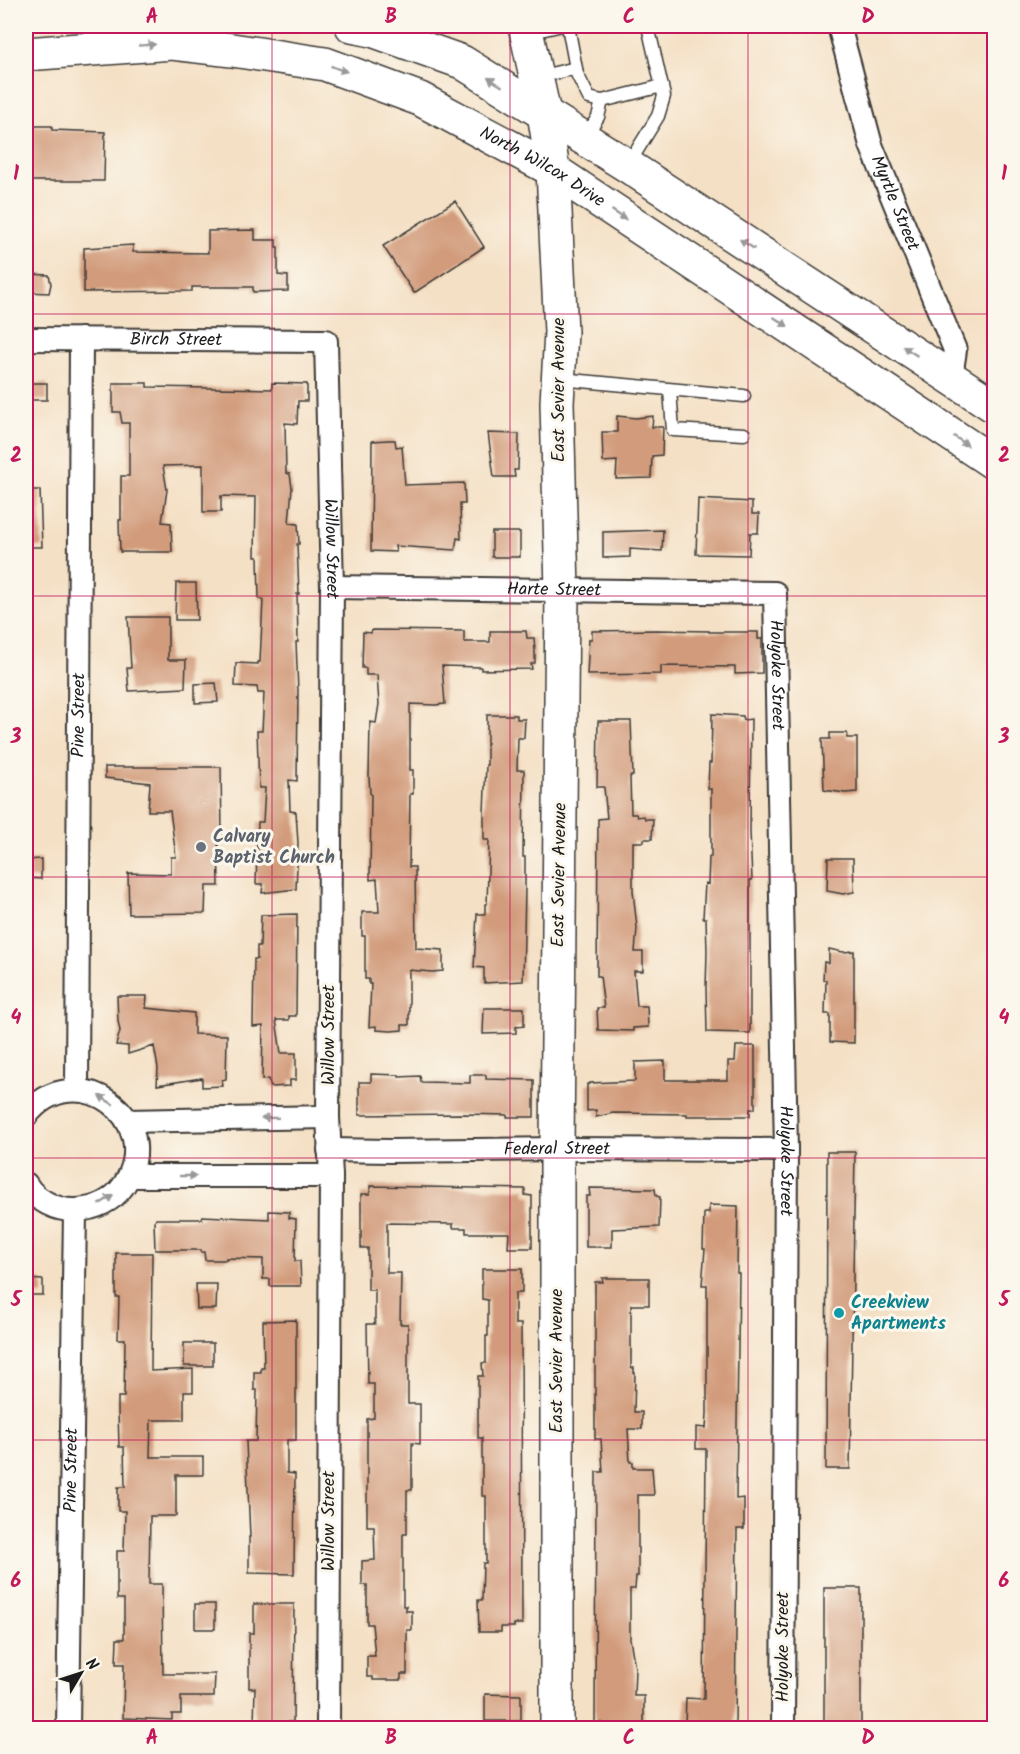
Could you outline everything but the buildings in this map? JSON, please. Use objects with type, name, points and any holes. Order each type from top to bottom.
[{"type":"street","points":[[352,26],[372,30],[462,62],[584,138],[994,406]]},
{"type":"street","name":"Myrtle Street","points":[[839,26],[871,145],[955,350],[951,377]]},
{"type":"street","name":"East Sevier Avenue","points":[[526,29],[544,113],[553,170],[561,332],[557,403],[562,590],[557,1149],[557,1728]]},
{"type":"street","name":"North Wilcox Drive","points":[[26,54],[102,37],[232,50],[325,64],[420,99],[553,170],[994,463]]},
{"type":"street","points":[[420,99],[494,120],[544,113]]},
{"type":"street","points":[[553,170],[598,165],[638,173]]},
{"type":"street","name":"Birch Street","points":[[26,339],[326,341]]},
{"type":"street","name":"Pine Street","points":[[77,1090],[81,339]]},
{"type":"street","name":"Willow Street","points":[[326,341],[332,587],[328,1117],[331,1176],[328,1728]]},
{"type":"street","points":[[924,416],[951,377]]},
{"type":"street","name":"Harte Street","points":[[332,587],[775,593]]},
{"type":"street","name":"Holyoke Street","points":[[775,593],[786,1150],[783,1728]]},
{"type":"street","points":[[26,1116],[46,1097],[61,1092],[77,1090],[100,1096],[114,1105],[127,1121],[134,1139],[135,1158],[129,1176],[120,1190],[107,1201],[92,1208],[75,1210],[57,1208],[41,1200],[26,1184]]},
{"type":"street","points":[[127,1121],[328,1117]]},
{"type":"street","name":"Federal Street","points":[[329,1150],[786,1150]]},
{"type":"street","points":[[129,1176],[331,1176]]},
{"type":"street","name":"Pine Street","points":[[68,1728],[75,1210]]},
{"type":"lane","points":[[526,29],[558,26]]},
{"type":"lane","points":[[568,26],[576,68],[589,98],[602,101],[662,86]]},
{"type":"lane","points":[[638,173],[664,96],[648,26]]},
{"type":"lane","points":[[537,77],[576,68]]},
{"type":"lane","points":[[584,138],[598,117],[602,101]]},
{"type":"lane","points":[[558,379],[744,396]]},
{"type":"lane","points":[[670,390],[673,430],[744,434]]},
{"type":"place","name":"Calvary Baptist Church","points":[[201,847]]},
{"type":"place","name":"Creekview Apartments","points":[[839,1313]]}]
